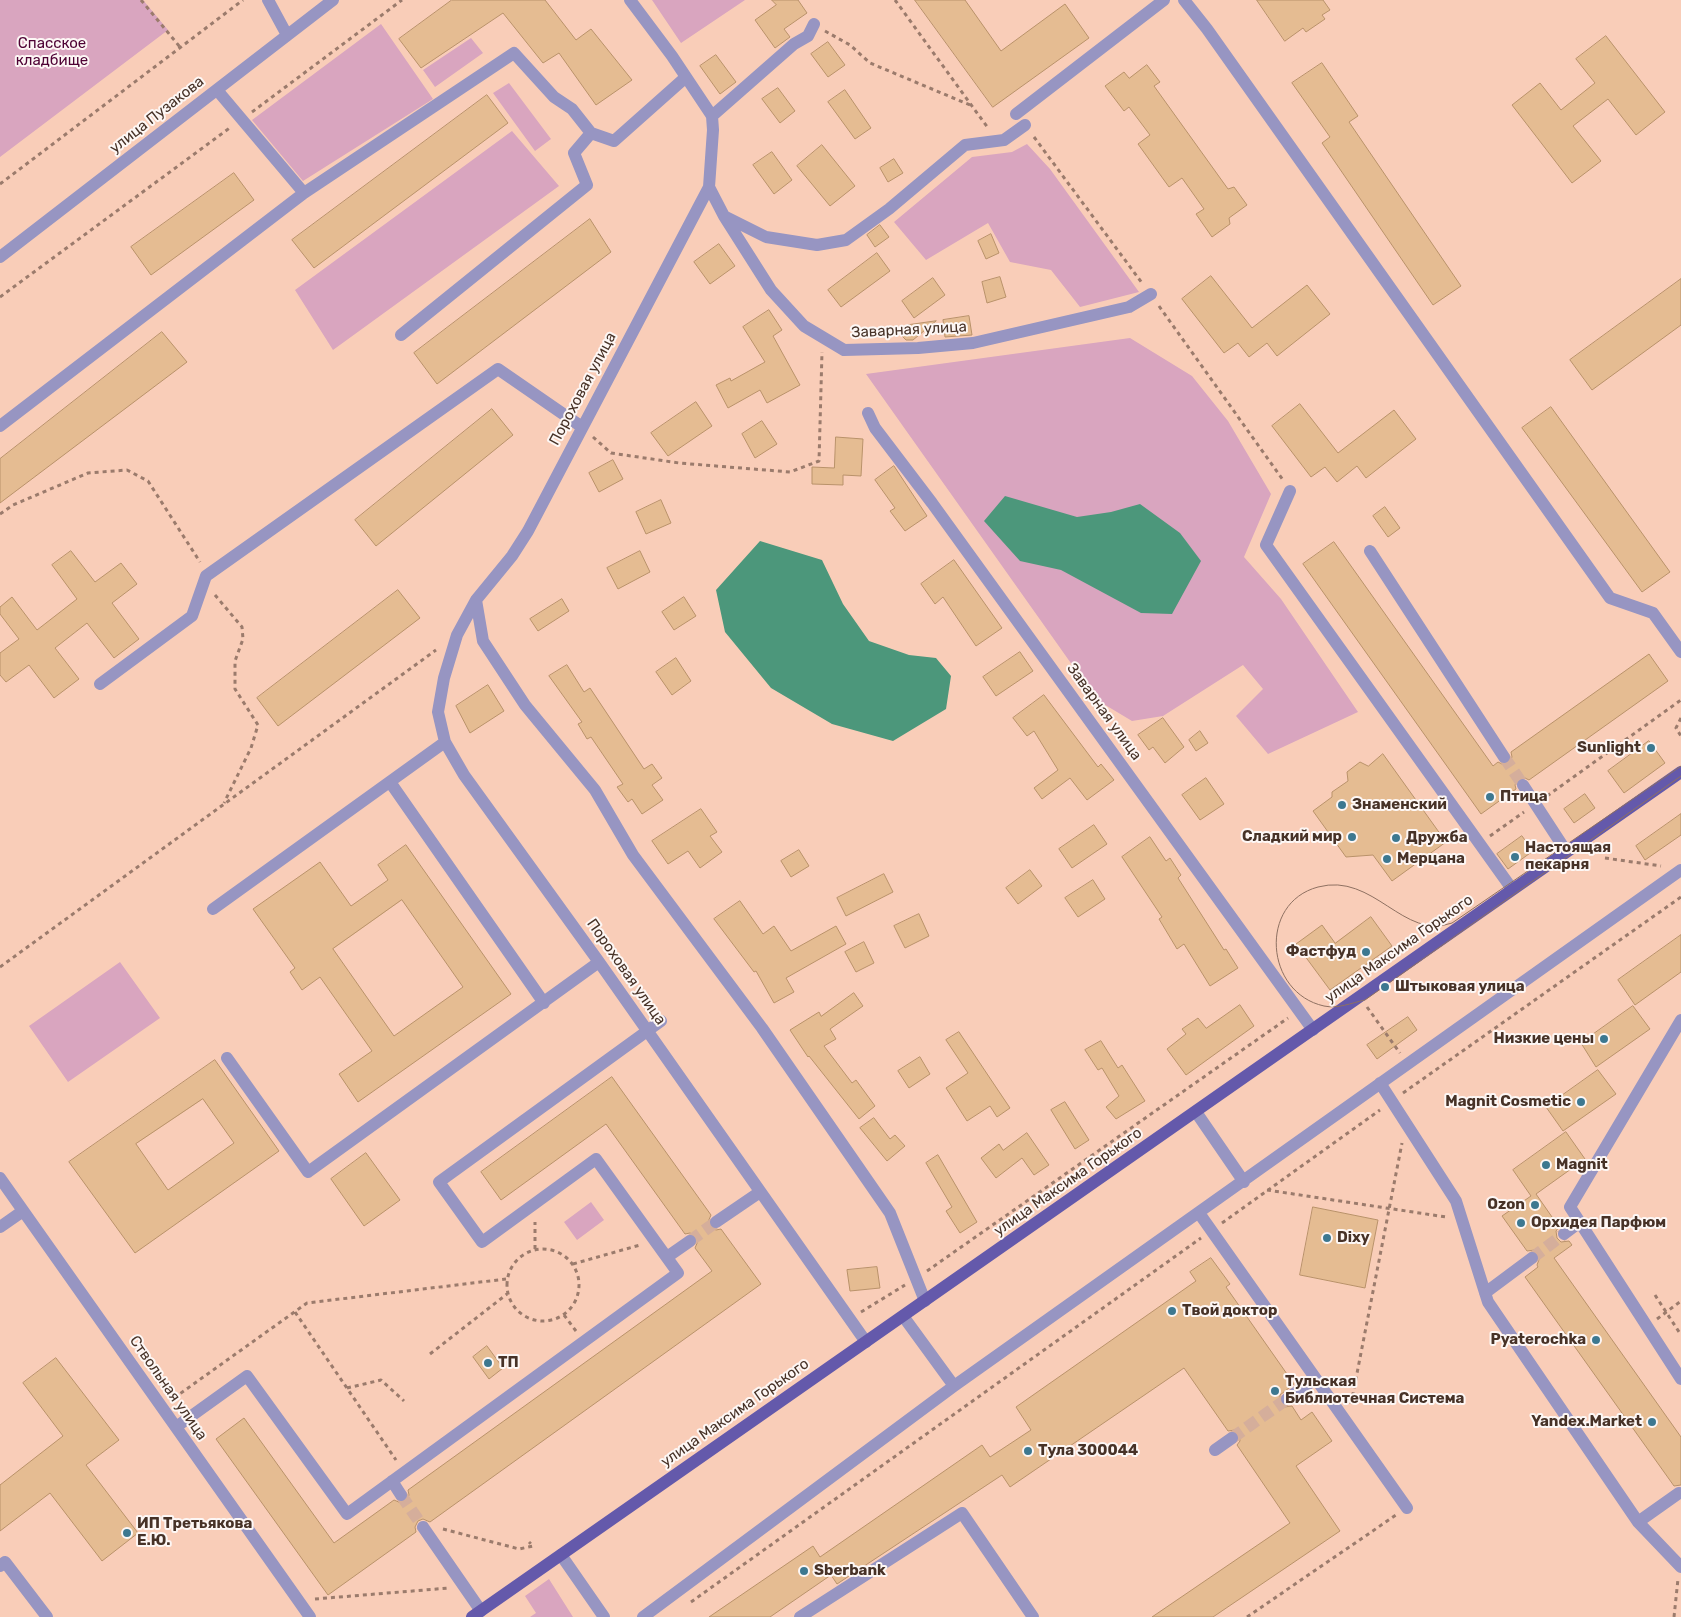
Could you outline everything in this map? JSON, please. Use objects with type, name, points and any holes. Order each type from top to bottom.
[{"type":"main road","name":"улица Максима Горького","points":[[476,1614],[1681,772]]},
{"type":"street","points":[[268,0],[287,35]]},
{"type":"street","name":"улица Пузакова","points":[[0,257],[334,0]]},
{"type":"street","points":[[630,0],[712,116],[713,130],[709,187]]},
{"type":"street","points":[[1016,114],[1164,0]]},
{"type":"street","points":[[1184,0],[1207,29],[1610,598],[1654,613],[1681,652]]},
{"type":"street","points":[[712,116],[794,44],[808,36],[814,24]]},
{"type":"street","points":[[0,426],[304,193],[514,53],[554,97],[572,109],[591,132],[614,141],[686,77]]},
{"type":"street","points":[[217,90],[304,193]]},
{"type":"street","points":[[724,216],[766,236],[818,245],[846,240],[889,209],[965,144],[1004,140],[1025,126]]},
{"type":"street","points":[[401,334],[587,185],[574,153],[591,132]]},
{"type":"street","name":"Заварная улица","points":[[709,187],[724,216],[770,290],[804,326],[844,350],[918,348],[972,343],[1129,307],[1151,294]]},
{"type":"street","name":"Пороховая улица","points":[[709,187],[528,531],[512,556],[476,600],[457,635],[444,678],[438,712],[445,742],[464,775],[599,962],[866,1342]]},
{"type":"street","points":[[100,684],[192,616],[206,576],[498,369],[582,427]]},
{"type":"street","name":"Заварная улица","points":[[868,413],[875,428],[938,511],[1313,1030]]},
{"type":"street","points":[[1290,491],[1266,545],[1512,889]]},
{"type":"street","points":[[1370,551],[1504,757]]},
{"type":"street","points":[[476,600],[483,641],[525,705],[595,790],[633,855],[762,1028],[890,1212],[925,1301]]},
{"type":"street","points":[[213,909],[445,742]]},
{"type":"street","points":[[390,782],[544,1003]]},
{"type":"street","points":[[1523,785],[1566,851]]},
{"type":"street","points":[[643,1617],[954,1386],[1199,1214],[1681,870]]},
{"type":"street","points":[[227,1058],[308,1172],[599,962]]},
{"type":"street","points":[[1681,1020],[1570,1207],[1681,1379]]},
{"type":"street","points":[[176,1427],[247,1376],[347,1514],[678,1273],[596,1159],[482,1242],[438,1182],[661,1021]]},
{"type":"street","points":[[1380,1083],[1456,1201],[1485,1293],[1493,1310],[1638,1522],[1680,1567]]},
{"type":"street","points":[[1196,1112],[1244,1182]]},
{"type":"street","name":"Ствольная улица","points":[[0,1178],[310,1617]]},
{"type":"street","points":[[716,1222],[760,1192]]},
{"type":"street","points":[[0,1228],[23,1211]]},
{"type":"street","points":[[1199,1214],[1407,1508]]},
{"type":"street","points":[[1564,1234],[1580,1222]]},
{"type":"street","points":[[667,1257],[690,1241]]},
{"type":"street","points":[[1485,1293],[1532,1258]]},
{"type":"street","points":[[903,1316],[954,1386]]},
{"type":"street","points":[[1287,1399],[1315,1379]]},
{"type":"street","points":[[1215,1450],[1232,1438]]},
{"type":"street","points":[[392,1481],[402,1495]]},
{"type":"street","points":[[1638,1522],[1679,1493]]},
{"type":"street","points":[[800,1617],[962,1513],[1033,1617]]},
{"type":"street","points":[[423,1527],[464,1587],[476,1614]]},
{"type":"street","points":[[561,1555],[604,1617]]},
{"type":"street","points":[[3,1564],[47,1617]]},
{"type":"path","points":[[141,0],[180,47]]},
{"type":"path","points":[[0,184],[243,0]]},
{"type":"path","points":[[0,298],[402,0]]},
{"type":"path","points":[[895,0],[992,133]]},
{"type":"path","points":[[814,24],[850,45],[870,63],[971,106]]},
{"type":"path","points":[[1025,126],[1151,294],[1290,491]]},
{"type":"path","points":[[582,427],[611,453],[678,464],[790,472],[819,461],[822,337]]},
{"type":"path","points":[[0,514],[13,505],[88,473],[126,470],[137,474],[151,486],[198,559],[213,591],[242,627],[243,639],[236,661],[235,689],[258,725],[251,748],[224,804]]},
{"type":"path","points":[[0,967],[457,635]]},
{"type":"path","points":[[1480,844],[1681,700]]},
{"type":"path","points":[[1681,718],[1676,728],[1681,736]]},
{"type":"path","points":[[1605,858],[1662,866]]},
{"type":"path","points":[[687,1606],[1267,1190],[1681,897]]},
{"type":"path","points":[[1360,998],[1407,1064]]},
{"type":"path","points":[[850,1319],[916,1278],[1299,1010]]},
{"type":"path","points":[[1347,1425],[1406,1123]]},
{"type":"path","points":[[1267,1190],[1462,1220]]},
{"type":"path","points":[[534,1249],[536,1203]]},
{"type":"path","points":[[573,1264],[655,1241]]},
{"type":"path","points":[[534,1249],[549,1249],[562,1254],[573,1264],[579,1277],[574,1304],[564,1315],[551,1321],[537,1321],[523,1317],[513,1307],[507,1294],[506,1279],[511,1266],[521,1255],[534,1249]]},
{"type":"path","points":[[162,1406],[307,1303],[506,1279]]},
{"type":"path","points":[[430,1354],[507,1294]]},
{"type":"path","points":[[1655,1295],[1681,1335]]},
{"type":"path","points":[[1666,1313],[1681,1301]]},
{"type":"path","points":[[295,1312],[405,1472]]},
{"type":"path","points":[[348,1388],[381,1380],[404,1401]]},
{"type":"path","points":[[1246,1617],[1407,1508]]},
{"type":"path","points":[[423,1527],[445,1529],[519,1549],[533,1546],[529,1542]]},
{"type":"path","points":[[1674,1617],[1680,1567]]},
{"type":"path","points":[[298,1600],[464,1587]]},
{"type":"green space","name":"Спасское кладбище","points":[[0,0],[143,0],[168,30],[0,157]]},
{"type":"green space","points":[[652,0],[745,0],[681,43]]},
{"type":"green space","points":[[381,24],[433,99],[303,181],[252,120]]},
{"type":"green space","points":[[471,38],[483,53],[435,87],[423,70]]},
{"type":"green space","points":[[509,83],[551,139],[535,151],[493,93]]},
{"type":"green space","points":[[512,131],[559,186],[333,350],[295,290]]},
{"type":"green space","points":[[1027,144],[1050,169],[1139,292],[1080,307],[1051,270],[1010,262],[988,223],[926,260],[894,222],[972,157],[1012,152]]},
{"type":"green space","points":[[1130,338],[1192,376],[1228,421],[1271,494],[1244,557],[1281,599],[1358,712],[1268,754],[1236,716],[1263,689],[1243,665],[1163,716],[1132,721],[1097,700],[866,374]]},
{"type":"green space","points":[[120,962],[160,1018],[68,1082],[29,1026]]},
{"type":"green space","points":[[591,1202],[604,1220],[577,1240],[564,1222]]},
{"type":"green space","points":[[549,1579],[573,1617],[530,1617],[536,1613],[525,1596]]},
{"type":"shaded area","points":[[1005,496],[1077,517],[1111,512],[1140,504],[1180,533],[1201,561],[1172,614],[1141,613],[1061,570],[1020,561],[984,521]]},
{"type":"shaded area","points":[[760,541],[822,560],[843,604],[869,641],[909,655],[936,658],[951,676],[946,709],[893,741],[832,724],[771,688],[725,632],[716,590]]},
{"type":"building","points":[[452,0],[545,0],[576,40],[591,29],[632,80],[596,105],[559,53],[543,63],[503,13],[421,68],[399,39]]},
{"type":"building","points":[[772,0],[798,0],[807,13],[784,29],[790,37],[775,48],[755,20],[776,5]]},
{"type":"building","points":[[915,0],[965,0],[1001,51],[1065,4],[1089,38],[993,107]]},
{"type":"building","points":[[1257,0],[1323,0],[1330,10],[1322,15],[1325,19],[1306,32],[1303,28],[1285,41]]},
{"type":"building","points":[[1606,36],[1665,112],[1636,135],[1608,99],[1573,126],[1601,161],[1572,183],[1512,105],[1540,83],[1561,110],[1595,83],[1576,59]]},
{"type":"building","points":[[828,42],[845,65],[828,77],[811,54]]},
{"type":"building","points":[[716,55],[736,82],[720,94],[700,66]]},
{"type":"building","points":[[1322,63],[1358,116],[1349,122],[1461,286],[1433,305],[1322,143],[1330,137],[1292,83]]},
{"type":"building","points":[[1147,65],[1160,82],[1154,86],[1228,189],[1234,187],[1247,205],[1229,218],[1230,224],[1212,237],[1196,214],[1204,209],[1182,178],[1169,187],[1138,144],[1150,135],[1129,107],[1124,111],[1105,86],[1124,72],[1129,78]]},
{"type":"building","points":[[778,88],[795,111],[780,123],[762,99]]},
{"type":"building","points":[[845,90],[871,128],[855,139],[828,102]]},
{"type":"building","points":[[487,95],[508,123],[314,268],[292,240]]},
{"type":"building","points":[[822,145],[855,186],[830,206],[797,166]]},
{"type":"building","points":[[772,152],[792,180],[774,194],[753,165]]},
{"type":"building","points":[[894,159],[903,173],[888,182],[880,168]]},
{"type":"building","points":[[234,173],[254,200],[151,275],[131,247]]},
{"type":"building","points":[[590,219],[611,252],[437,384],[414,353]]},
{"type":"building","points":[[880,225],[889,237],[875,247],[867,235]]},
{"type":"building","points":[[991,234],[999,253],[986,259],[978,241]]},
{"type":"building","points":[[719,244],[735,266],[710,284],[694,262]]},
{"type":"building","points":[[877,253],[890,271],[841,307],[828,290]]},
{"type":"building","points":[[1211,276],[1252,328],[1307,285],[1330,314],[1277,356],[1267,343],[1249,357],[1238,343],[1224,353],[1182,299]]},
{"type":"building","points":[[1000,277],[1006,297],[987,303],[982,282]]},
{"type":"building","points":[[933,278],[945,295],[914,318],[902,301]]},
{"type":"building","points":[[1681,279],[1681,325],[1592,390],[1570,360]]},
{"type":"building","points":[[769,310],[782,330],[773,336],[800,385],[767,403],[760,390],[728,408],[716,385],[730,378],[731,381],[765,362],[743,327]]},
{"type":"building","points":[[969,316],[972,335],[945,337],[943,320]]},
{"type":"building","points":[[936,321],[913,340],[906,340],[899,333],[908,325]]},
{"type":"building","points":[[162,332],[187,362],[0,503],[0,459]]},
{"type":"building","points":[[696,402],[712,426],[668,456],[651,433]]},
{"type":"building","points":[[1300,404],[1338,453],[1394,410],[1416,439],[1366,478],[1357,466],[1337,482],[1325,467],[1311,477],[1272,426]]},
{"type":"building","points":[[1551,407],[1670,572],[1642,592],[1522,428]]},
{"type":"building","points":[[492,409],[513,435],[376,546],[355,520]]},
{"type":"building","points":[[762,421],[777,444],[755,458],[742,434]]},
{"type":"building","points":[[836,437],[863,439],[861,476],[843,475],[843,485],[812,484],[812,467],[834,468]]},
{"type":"building","points":[[613,460],[623,479],[599,492],[589,473]]},
{"type":"building","points":[[894,466],[927,516],[905,531],[890,511],[895,508],[875,480]]},
{"type":"building","points":[[661,500],[671,523],[646,534],[636,512]]},
{"type":"building","points":[[1385,507],[1400,528],[1388,537],[1373,516]]},
{"type":"building","points":[[1334,542],[1493,766],[1498,762],[1504,765],[1509,763],[1512,757],[1511,752],[1649,654],[1668,681],[1529,780],[1523,777],[1518,779],[1515,785],[1516,789],[1481,814],[1303,564]]},
{"type":"building","points":[[71,551],[95,582],[121,563],[137,584],[112,603],[139,639],[114,658],[87,623],[55,648],[79,679],[54,698],[29,665],[6,682],[0,675],[0,653],[19,639],[0,614],[0,607],[12,597],[37,630],[77,599],[52,565]]},
{"type":"building","points":[[640,551],[650,572],[618,589],[607,568]]},
{"type":"building","points":[[954,560],[1002,628],[976,646],[943,597],[935,604],[921,584]]},
{"type":"building","points":[[398,590],[420,618],[278,726],[257,698]]},
{"type":"building","points":[[684,597],[696,616],[674,630],[662,612]]},
{"type":"building","points":[[562,599],[569,611],[538,631],[530,619]]},
{"type":"building","points":[[1020,652],[1033,671],[996,696],[983,677]]},
{"type":"building","points":[[676,658],[691,681],[672,695],[656,672]]},
{"type":"building","points":[[567,665],[584,692],[590,688],[644,769],[652,764],[662,778],[652,785],[663,800],[642,814],[632,799],[628,802],[617,787],[623,784],[591,737],[587,739],[578,724],[582,722],[549,676]]},
{"type":"building","points":[[488,685],[504,711],[470,733],[456,706]]},
{"type":"building","points":[[1044,695],[1098,767],[1101,764],[1114,780],[1087,800],[1070,778],[1042,799],[1034,788],[1058,770],[1034,731],[1027,736],[1013,718]]},
{"type":"building","points":[[1163,718],[1184,747],[1165,763],[1153,747],[1149,750],[1138,735]]},
{"type":"building","points":[[1200,731],[1208,743],[1196,751],[1189,740]]},
{"type":"building","points":[[1649,741],[1665,763],[1624,793],[1608,771]]},
{"type":"building","points":[[1383,754],[1446,842],[1392,881],[1373,855],[1346,857],[1313,811],[1332,797],[1332,792],[1348,781],[1347,772],[1360,762],[1368,766]]},
{"type":"building","points":[[1206,778],[1224,804],[1200,820],[1182,795]]},
{"type":"building","points":[[1585,794],[1595,808],[1574,823],[1564,809]]},
{"type":"building","points":[[701,809],[717,832],[710,836],[722,852],[700,868],[688,851],[668,864],[652,841]]},
{"type":"building","points":[[1681,814],[1681,835],[1645,860],[1636,846]]},
{"type":"building","points":[[1094,825],[1107,844],[1072,868],[1059,849]]},
{"type":"building","points":[[1522,836],[1533,851],[1508,869],[1497,854]]},
{"type":"building","points":[[1150,837],[1166,861],[1170,858],[1181,875],[1178,878],[1224,950],[1226,949],[1238,968],[1210,986],[1184,944],[1177,949],[1159,919],[1162,917],[1122,857]]},
{"type":"building","points":[[406,845],[511,994],[358,1102],[339,1074],[372,1051],[320,977],[302,990],[290,972],[295,968],[253,909],[320,862],[351,906],[388,880],[378,865]],"holes":[[[402,900],[463,987],[394,1036],[333,949]]]},
{"type":"building","points":[[799,850],[809,866],[791,877],[781,861]]},
{"type":"building","points":[[1030,870],[1042,886],[1018,904],[1006,888]]},
{"type":"building","points":[[884,874],[893,892],[846,916],[837,898]]},
{"type":"building","points":[[1093,880],[1105,899],[1078,917],[1065,898]]},
{"type":"building","points":[[740,901],[763,934],[774,926],[791,951],[836,926],[846,944],[786,978],[794,992],[774,1003],[756,971],[754,972],[714,919]]},
{"type":"building","points":[[919,914],[929,936],[905,948],[894,926]]},
{"type":"building","points":[[1371,917],[1392,946],[1330,990],[1296,944],[1322,925],[1335,943]]},
{"type":"building","points":[[1681,935],[1681,972],[1635,1005],[1618,980]]},
{"type":"building","points":[[864,942],[874,963],[856,972],[845,952]]},
{"type":"building","points":[[854,993],[863,1006],[830,1029],[836,1039],[824,1046],[852,1083],[856,1080],[875,1106],[859,1119],[808,1057],[790,1030],[819,1012],[821,1016]]},
{"type":"building","points":[[1240,1005],[1254,1026],[1186,1075],[1167,1049],[1186,1034],[1182,1029],[1198,1018],[1206,1028]]},
{"type":"building","points":[[1633,1006],[1650,1029],[1596,1067],[1581,1043]]},
{"type":"building","points":[[1408,1017],[1417,1030],[1377,1059],[1367,1045]]},
{"type":"building","points":[[959,1032],[1010,1108],[997,1117],[990,1106],[967,1121],[946,1088],[968,1073],[946,1040]]},
{"type":"building","points":[[1101,1041],[1118,1068],[1122,1065],[1145,1101],[1116,1119],[1106,1107],[1119,1096],[1102,1068],[1098,1070],[1085,1050]]},
{"type":"building","points":[[920,1057],[930,1074],[909,1088],[898,1071]]},
{"type":"building","points":[[215,1060],[279,1151],[135,1253],[69,1162]],"holes":[[[203,1099],[234,1143],[168,1190],[136,1144]]]},
{"type":"building","points":[[1598,1070],[1616,1094],[1563,1131],[1546,1107]]},
{"type":"building","points":[[612,1077],[711,1215],[708,1222],[710,1227],[716,1230],[721,1229],[761,1284],[430,1522],[423,1519],[418,1521],[415,1527],[416,1532],[328,1595],[216,1439],[244,1418],[334,1543],[394,1500],[401,1503],[406,1502],[409,1495],[408,1490],[712,1271],[695,1248],[698,1241],[696,1236],[690,1233],[685,1234],[606,1124],[501,1200],[481,1172]]},
{"type":"building","points":[[1065,1102],[1089,1140],[1075,1149],[1051,1110]]},
{"type":"building","points":[[874,1118],[890,1139],[895,1135],[905,1146],[887,1161],[860,1128]]},
{"type":"building","points":[[1566,1132],[1585,1159],[1536,1194],[1559,1227],[1556,1231],[1557,1238],[1561,1242],[1569,1241],[1572,1245],[1554,1258],[1681,1437],[1681,1485],[1674,1486],[1525,1277],[1538,1267],[1540,1257],[1535,1250],[1527,1251],[1502,1216],[1531,1196],[1513,1170]]},
{"type":"building","points":[[1027,1133],[1049,1165],[1034,1175],[1022,1158],[996,1178],[981,1158],[999,1144],[1003,1150]]},
{"type":"building","points":[[366,1153],[400,1200],[364,1226],[331,1179]]},
{"type":"building","points":[[938,1155],[977,1222],[960,1233],[946,1211],[952,1207],[926,1163]]},
{"type":"building","points":[[1313,1207],[1378,1220],[1365,1288],[1300,1275]]},
{"type":"building","points":[[1211,1258],[1230,1284],[1226,1287],[1294,1384],[1280,1395],[1280,1403],[1284,1407],[1292,1406],[1301,1420],[1312,1412],[1332,1441],[1296,1466],[1340,1531],[1213,1617],[1152,1617],[1290,1523],[1237,1445],[1240,1441],[1239,1434],[1235,1430],[1228,1431],[1184,1368],[1010,1487],[1002,1475],[837,1584],[831,1575],[770,1617],[709,1617],[813,1546],[820,1557],[982,1445],[990,1457],[1031,1430],[1016,1407],[1196,1281],[1190,1272]]},
{"type":"building","points":[[877,1267],[880,1288],[850,1291],[847,1270]]},
{"type":"building","name":"ТП","points":[[487,1346],[503,1368],[489,1379],[473,1357]]},
{"type":"building","points":[[56,1358],[119,1440],[86,1465],[138,1533],[102,1561],[50,1493],[0,1531],[0,1485],[63,1436],[23,1383]]},
{"type":"tunnel","points":[[1504,757],[1523,785]]},
{"type":"tunnel","points":[[690,1241],[716,1222]]},
{"type":"tunnel","points":[[1532,1258],[1564,1234]]},
{"type":"tunnel","points":[[1232,1438],[1287,1399]]},
{"type":"tunnel","points":[[401,1495],[423,1527]]},
{"type":"tram line","points":[[1681,766],[1452,923],[1434,926],[1418,923],[1356,889],[1338,885],[1318,887],[1299,896],[1285,911],[1278,928],[1276,948],[1280,967],[1290,984],[1304,998],[1324,1006],[1339,1006],[1365,1000],[1681,776]]},
{"type":"place","name":"Sunlight","points":[[1651,748]]},
{"type":"place","name":"Птица","points":[[1490,797]]},
{"type":"place","name":"Знаменский","points":[[1342,805]]},
{"type":"place","name":"Сладкий мир","points":[[1352,837]]},
{"type":"place","name":"Дружба","points":[[1396,838]]},
{"type":"place","name":"Настоящая пекарня","points":[[1515,857]]},
{"type":"place","name":"Мерцана","points":[[1387,859]]},
{"type":"place","name":"Фастфуд","points":[[1366,952]]},
{"type":"place","name":"Штыковая улица","points":[[1385,987]]},
{"type":"place","name":"Низкие цены","points":[[1604,1039]]},
{"type":"place","name":"Magnit Cosmetic","points":[[1581,1102]]},
{"type":"place","name":"Magnit","points":[[1546,1165]]},
{"type":"place","name":"Ozon","points":[[1535,1205]]},
{"type":"place","name":"Орхидея Парфюм","points":[[1521,1223]]},
{"type":"place","name":"Dixy","points":[[1327,1238]]},
{"type":"place","name":"Твой доктор","points":[[1172,1311]]},
{"type":"place","name":"Pyaterochka","points":[[1596,1340]]},
{"type":"place","name":"ТП","points":[[488,1363]]},
{"type":"place","name":"Тульская Библиотечная Система","points":[[1275,1391]]},
{"type":"place","name":"Yandex.Market","points":[[1652,1422]]},
{"type":"place","name":"Тула 300044","points":[[1028,1451]]},
{"type":"place","name":"ИП Третьякова Е.Ю.","points":[[127,1533]]},
{"type":"place","name":"Sberbank","points":[[804,1571]]}]
